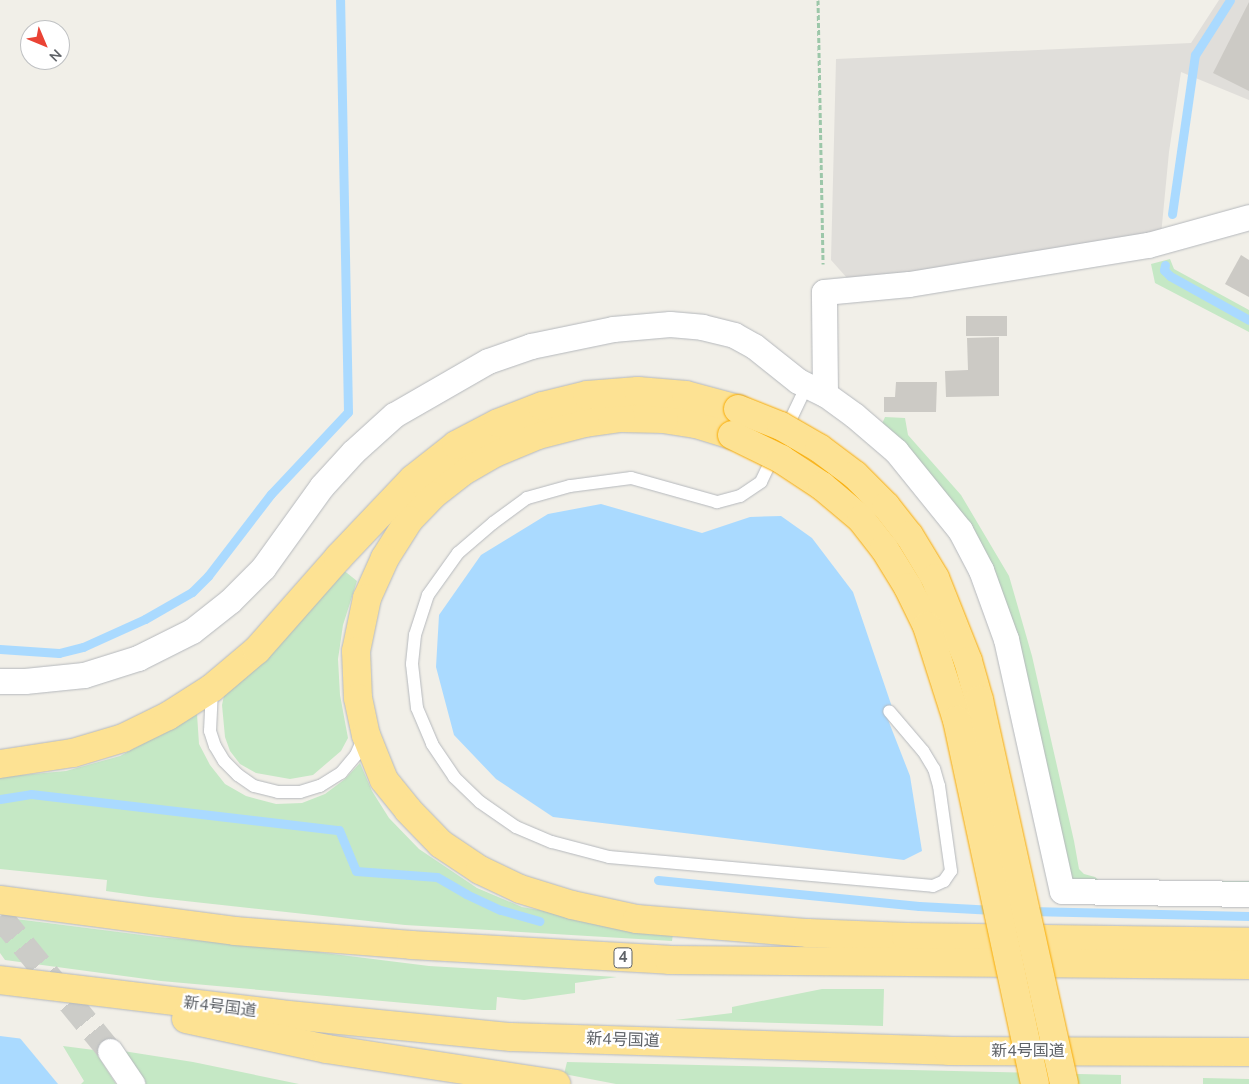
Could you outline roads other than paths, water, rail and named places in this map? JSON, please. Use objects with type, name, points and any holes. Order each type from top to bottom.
[{"type":"highway","points":[[0,764],[73,753],[124,738],[168,716],[212,688],[257,650],[338,558],[413,479],[456,445],[498,423],[542,406],[587,395],[638,391],[686,394],[735,422],[782,459],[822,486],[861,519],[889,556],[908,587],[927,626],[957,720],[1035,1084]]},
{"type":"highway","points":[[1064,1084],[977,692],[968,660],[935,578],[909,535],[886,506],[855,475],[819,448],[781,426],[735,422],[695,424],[664,419],[621,418],[585,423],[538,435],[495,453],[462,473],[432,496],[409,520],[385,558],[367,598],[356,651],[358,698],[366,735],[384,780],[408,810],[441,844],[480,870],[520,889],[572,905],[637,919],[808,933],[906,937],[1249,942]]},
{"type":"highway","name":"4","points":[[0,900],[235,931],[412,945],[669,960],[1249,965]]},
{"type":"highway","points":[[10,982],[327,1049],[556,1084]]},
{"type":"highway","name":"新4号国道","points":[[10,982],[279,1014],[511,1037],[948,1051],[1249,1052]]},
{"type":"street","points":[[816,390],[824,292],[909,284],[1148,245],[1249,218]]},
{"type":"street","points":[[0,681],[25,681],[84,675],[138,658],[192,631],[230,601],[263,568],[322,486],[353,452],[394,415],[488,361],[531,346],[613,329],[670,324],[702,326],[734,335],[754,346],[896,451],[960,530],[981,570],[1006,639],[1062,892],[1249,894]]},
{"type":"street","points":[[110,1051],[132,1084]]},
{"type":"lane","points":[[816,390],[761,482],[740,496],[717,502],[631,478],[570,486],[527,498],[493,523],[458,553],[428,594],[415,635],[412,664],[418,708],[432,744],[454,777],[480,802],[516,827],[552,842],[609,857],[933,886],[944,881],[951,871],[934,769],[923,752],[889,711]]},
{"type":"lane","points":[[212,688],[210,730],[215,746],[224,761],[238,775],[254,786],[278,792],[300,792],[320,786],[346,767],[356,755],[366,735]]},
{"type":"water","points":[[601,504],[702,533],[750,517],[781,516],[812,538],[853,592],[893,710],[885,712],[910,776],[922,851],[904,860],[553,817],[496,779],[454,735],[436,667],[439,615],[481,555],[548,514]]},
{"type":"water","points":[[0,1014],[58,1084],[0,1084]]},
{"type":"waterway","points":[[0,649],[59,653],[83,647],[145,619],[192,592],[208,576],[271,494],[348,412],[340,0]]},
{"type":"waterway","points":[[1172,214],[1195,55],[1230,0]]},
{"type":"waterway","points":[[1165,265],[1164,270],[1170,276],[1249,320]]},
{"type":"waterway","points":[[0,799],[31,794],[339,830],[356,871],[437,877],[466,894],[501,910],[539,921]]},
{"type":"waterway","points":[[658,880],[919,906],[994,910]]},
{"type":"waterway","points":[[1029,911],[1249,916]]},
{"type":"tunnel","points":[[0,916],[110,1051]]}]
